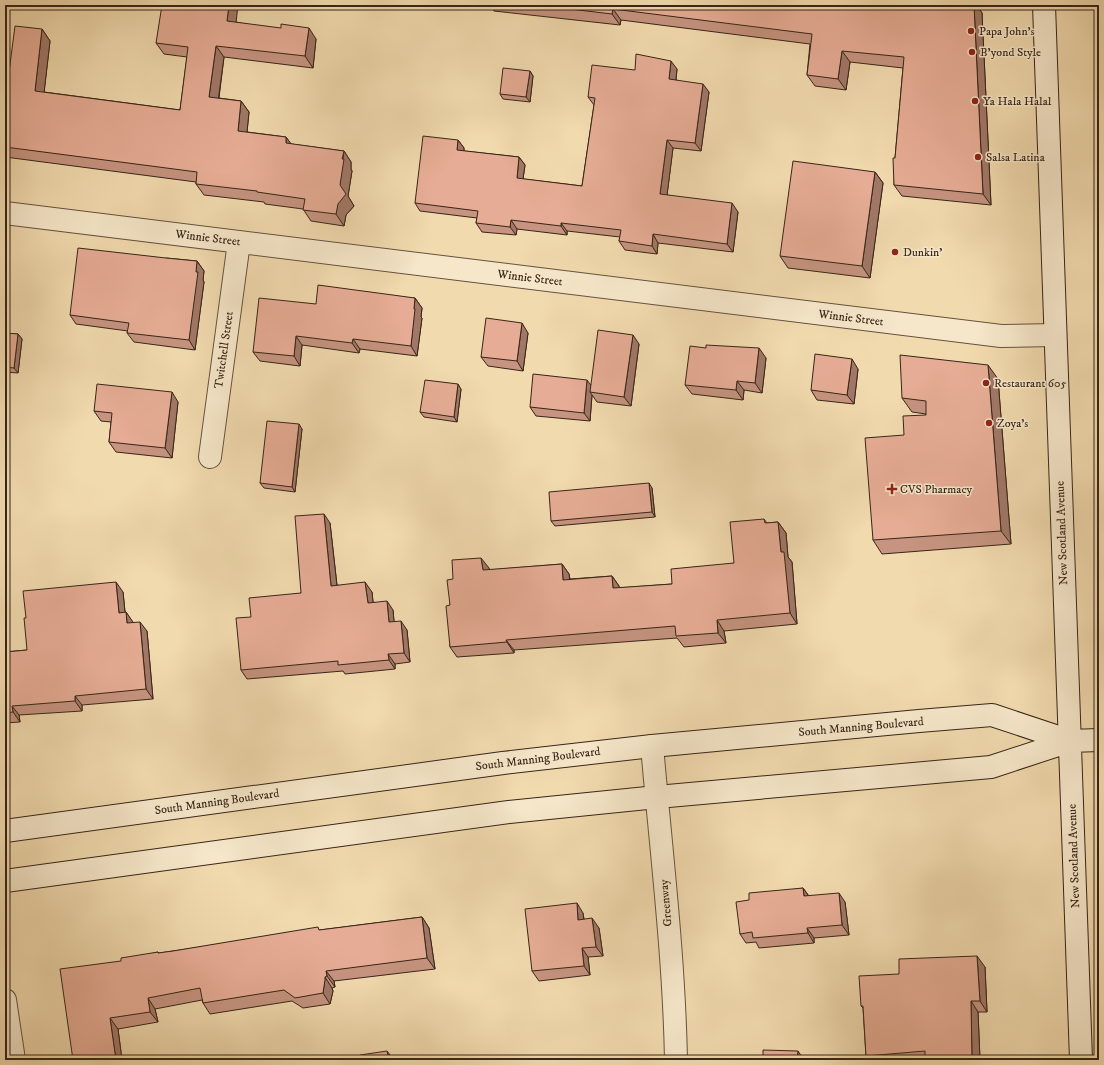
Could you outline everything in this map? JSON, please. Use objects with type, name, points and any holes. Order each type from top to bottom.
[{"type":"street","name":"New Scotland Avenue","points":[[1044,5],[1081,1060]]},
{"type":"street","name":"Winnie Street","points":[[5,213],[1001,336],[1055,335]]},
{"type":"street","name":"Twitchell Street","points":[[210,458],[239,242]]},
{"type":"street","name":"South Manning Boulevard","points":[[5,831],[503,763],[652,746],[992,715],[1070,741]]},
{"type":"street","name":"South Manning Boulevard","points":[[5,880],[501,813],[656,797],[991,767],[1070,741],[1099,740]]},
{"type":"street","name":"Greenway","points":[[652,746],[669,929],[675,1012],[676,1060]]},
{"type":"street","points":[[5,1000],[14,1060]]},
{"type":"building","points":[[162,5],[229,5],[227,21],[281,28],[281,24],[309,28],[305,56],[216,46],[209,97],[241,101],[238,131],[286,137],[286,143],[344,151],[340,185],[346,194],[338,204],[336,214],[303,210],[305,199],[257,191],[196,184],[197,172],[5,147],[5,72],[9,72],[15,26],[42,29],[35,91],[180,110],[188,47],[156,43]]},
{"type":"building","points":[[536,5],[974,5],[983,194],[894,185],[893,158],[895,158],[904,57],[842,51],[838,79],[807,75],[812,34],[613,9],[612,14]]},
{"type":"building","points":[[636,54],[671,61],[669,79],[703,84],[695,143],[667,140],[660,194],[732,203],[727,244],[653,234],[652,246],[619,241],[621,230],[561,223],[561,226],[511,220],[510,227],[476,223],[478,211],[415,203],[423,136],[458,140],[457,150],[519,157],[517,178],[582,186],[595,98],[588,97],[592,65],[635,70]]},
{"type":"building","points":[[503,68],[530,71],[526,97],[500,94]]},
{"type":"building","points":[[793,161],[875,172],[862,266],[780,256]]},
{"type":"building","points":[[78,248],[197,261],[196,272],[198,272],[189,340],[127,333],[129,323],[70,315]]},
{"type":"building","points":[[318,285],[415,298],[411,346],[353,339],[352,343],[296,336],[294,356],[253,352],[259,298],[316,304]]},
{"type":"building","points":[[486,318],[522,323],[517,361],[481,357]]},
{"type":"building","points":[[598,330],[633,335],[624,397],[590,392]]},
{"type":"building","points":[[5,333],[18,334],[14,368],[5,367]]},
{"type":"building","points":[[706,345],[759,348],[755,383],[737,381],[736,390],[685,385],[690,346],[706,348]]},
{"type":"building","points":[[815,354],[852,359],[847,395],[811,390]]},
{"type":"building","points":[[900,355],[988,365],[1001,531],[873,540],[865,438],[904,435],[903,416],[926,415],[926,401],[902,398]]},
{"type":"building","points":[[533,374],[587,380],[584,413],[530,407]]},
{"type":"building","points":[[425,380],[458,384],[454,417],[420,412]]},
{"type":"building","points":[[97,384],[172,392],[165,448],[109,442],[112,413],[94,411]]},
{"type":"building","points":[[267,421],[299,424],[292,487],[260,483]]},
{"type":"building","points":[[649,483],[652,512],[551,521],[549,492]]},
{"type":"building","points":[[324,514],[331,586],[365,582],[368,603],[387,601],[389,622],[401,621],[404,653],[388,654],[389,660],[338,665],[338,661],[241,670],[236,618],[251,617],[249,598],[301,593],[295,516]]},
{"type":"building","points":[[764,519],[765,523],[778,522],[781,552],[784,552],[790,613],[717,620],[718,633],[676,636],[675,626],[506,640],[507,642],[450,647],[446,606],[450,605],[447,580],[453,579],[452,560],[481,558],[483,570],[562,564],[563,580],[612,576],[613,588],[672,584],[671,569],[734,563],[730,522]]},
{"type":"building","points":[[116,582],[119,613],[126,612],[127,623],[140,622],[146,689],[75,696],[75,701],[12,706],[13,712],[5,713],[5,652],[27,650],[23,591]]},
{"type":"building","points":[[803,888],[804,896],[839,893],[842,925],[807,928],[808,933],[753,938],[752,932],[740,934],[736,902],[749,900],[749,893]]},
{"type":"building","points":[[577,903],[578,920],[592,918],[596,947],[582,948],[584,966],[532,971],[525,909]]},
{"type":"building","points":[[422,917],[427,958],[326,971],[327,976],[325,977],[323,993],[295,998],[284,990],[203,1003],[200,988],[148,998],[150,1012],[110,1018],[116,1060],[73,1060],[60,969],[121,961],[121,958],[318,927],[319,930]]},
{"type":"building","points":[[977,956],[980,1001],[971,1001],[972,1060],[925,1060],[925,1051],[866,1056],[863,1006],[861,1006],[859,976],[899,974],[899,959]]},
{"type":"building","points":[[763,1050],[798,1051],[797,1060],[763,1060]]},
{"type":"building","points":[[387,1051],[389,1060],[361,1060],[360,1055]]},
{"type":"place","name":"Papa John's","points":[[971,31]]},
{"type":"place","name":"B'yond Style","points":[[972,52]]},
{"type":"place","name":"Ya Hala Halal","points":[[975,101]]},
{"type":"place","name":"Salsa Latina","points":[[978,157]]},
{"type":"place","name":"Dunkin'","points":[[895,252]]},
{"type":"place","name":"Restaurant 605","points":[[986,383]]},
{"type":"place","name":"Zoya’s","points":[[989,423]]},
{"type":"place","name":"CVS Pharmacy","points":[[892,489]]}]
